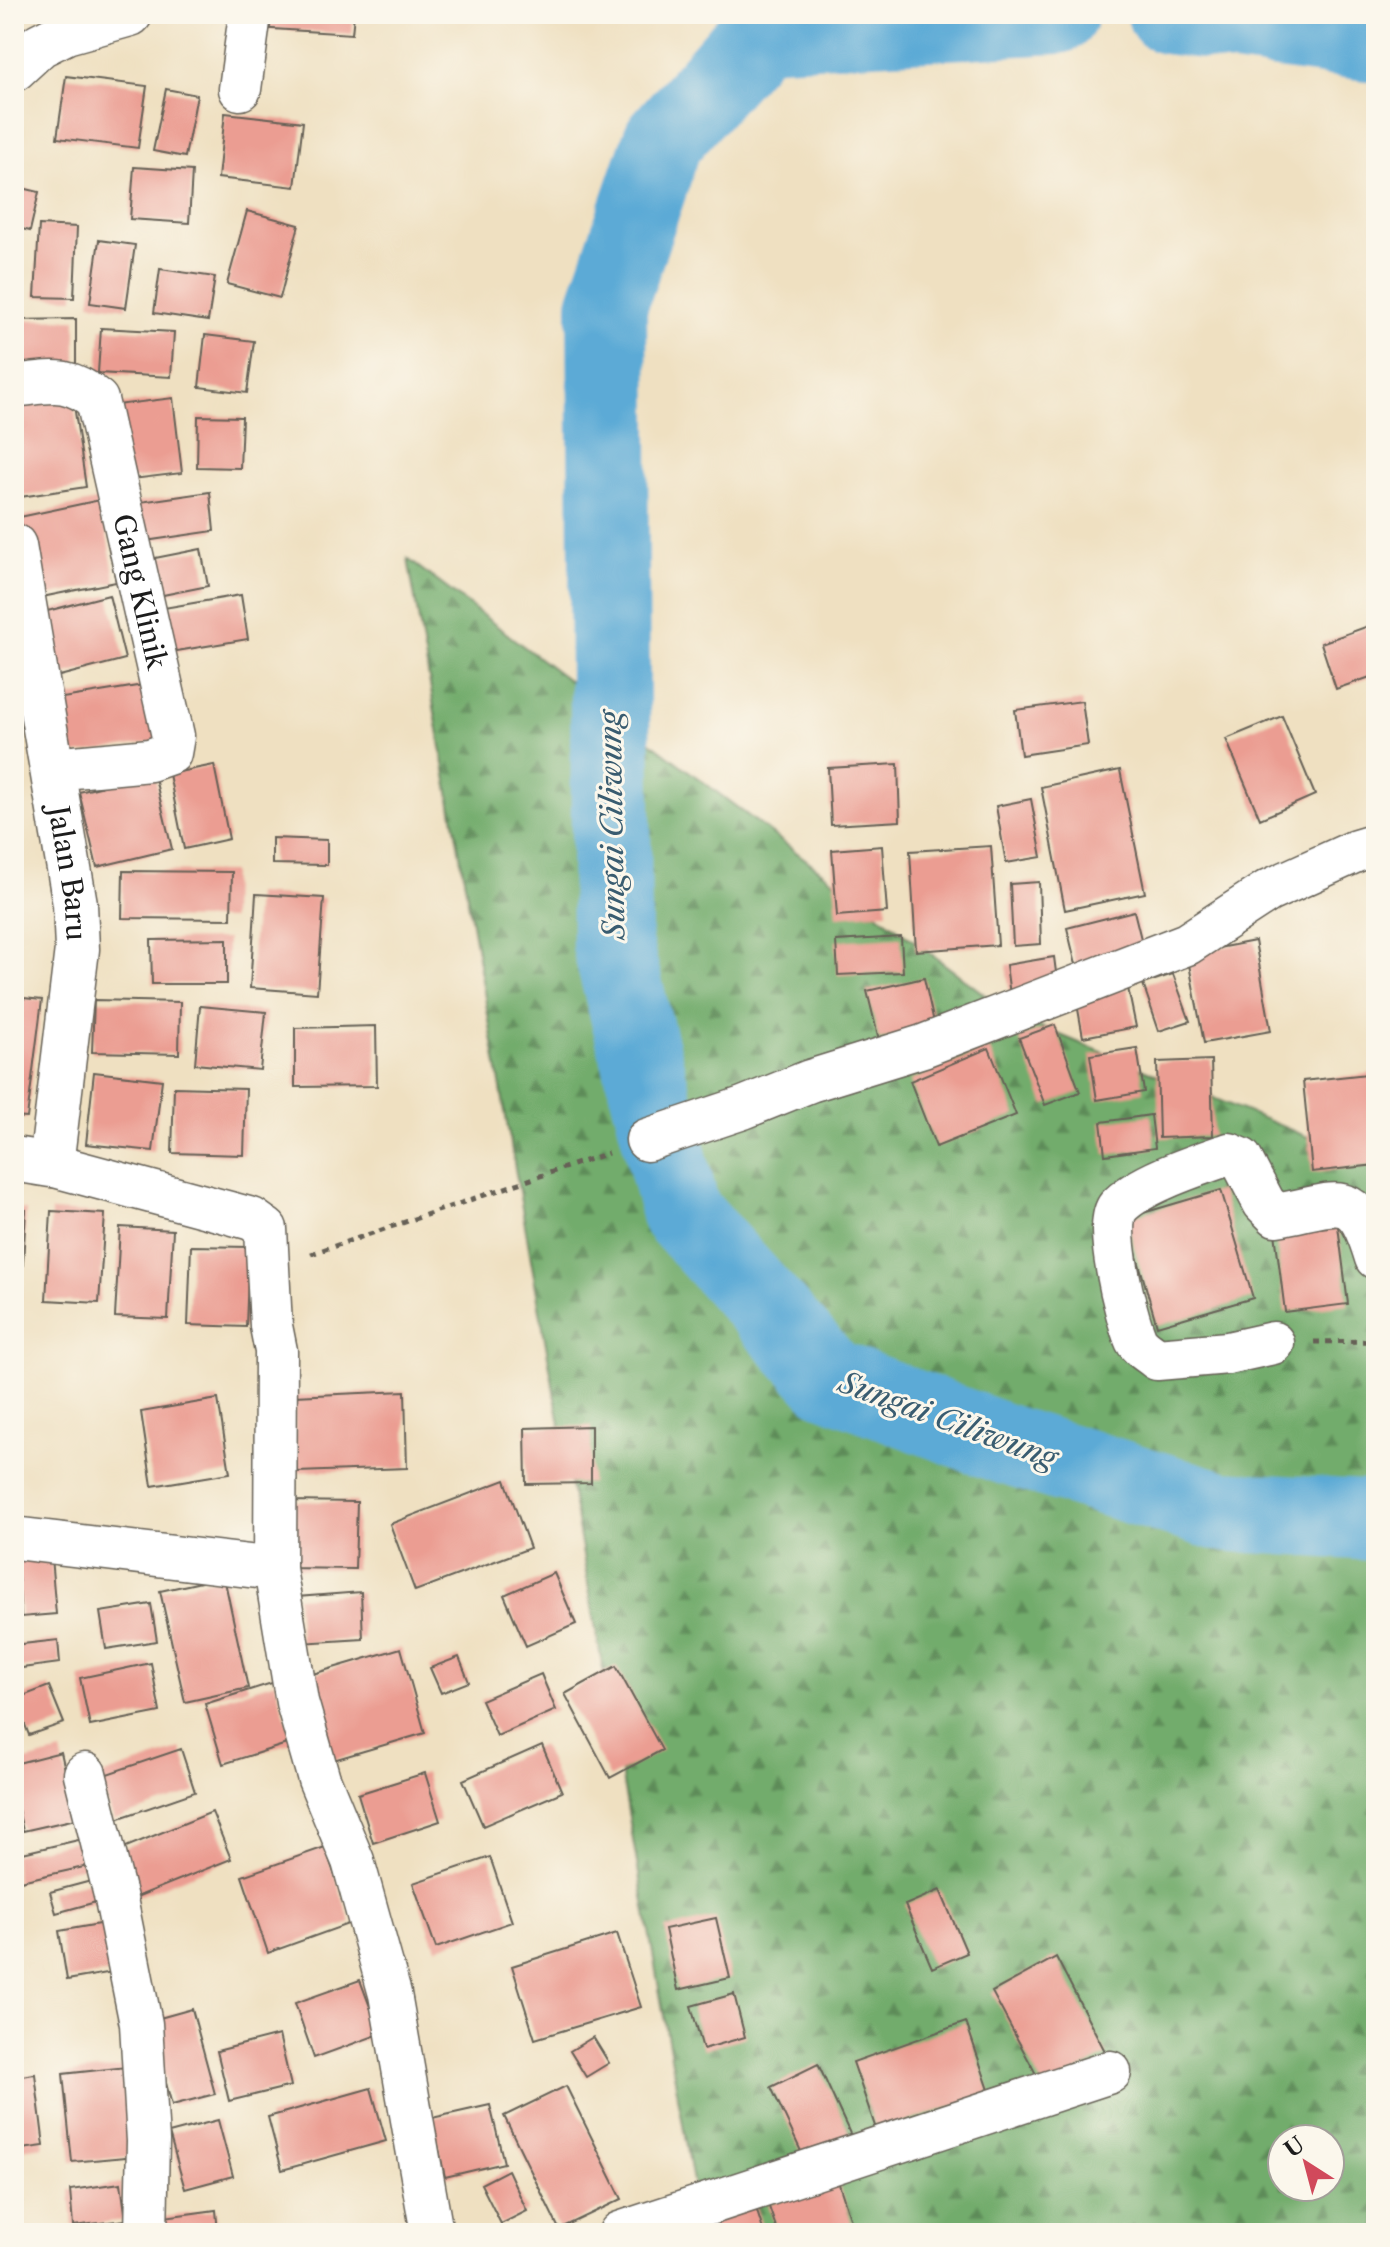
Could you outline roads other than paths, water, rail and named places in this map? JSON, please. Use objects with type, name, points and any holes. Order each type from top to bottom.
[{"type":"street","points":[[14,69],[40,45],[66,32],[130,14]]},
{"type":"street","points":[[240,89],[250,14]]},
{"type":"street","name":"Gang Klinik","points":[[14,386],[55,381],[79,385],[97,400],[173,736],[170,753],[150,760],[52,769]]},
{"type":"street","name":"Jalan Baru","points":[[14,546],[75,904],[77,949],[33,1162]]},
{"type":"street","points":[[647,1140],[743,1108],[810,1081],[923,1046],[1187,944],[1268,891],[1376,845]]},
{"type":"street","points":[[1273,1343],[1228,1353],[1157,1359],[1136,1342],[1118,1271],[1112,1226],[1116,1208],[1138,1191],[1229,1154],[1241,1159],[1264,1203],[1276,1215],[1343,1203],[1355,1210],[1367,1227],[1376,1258]]},
{"type":"street","points":[[33,1162],[252,1219],[266,1229],[271,1326],[276,1351],[275,1569],[297,1702],[319,1779],[353,1861],[390,1994],[432,2233]]},
{"type":"street","points":[[14,1538],[275,1569]]},
{"type":"street","points":[[85,1774],[116,1899],[141,2024],[148,2141],[146,2233]]},
{"type":"street","points":[[620,2233],[1110,2072]]},
{"type":"waterway","name":"Sungai Ciliwung","points":[[1058,14],[760,30],[663,140],[607,306],[612,944],[681,1213],[829,1378],[1004,1444],[1220,1511],[1376,1521]]},
{"type":"waterway","name":"Sungai Ciliwung","points":[[1167,14],[1376,42]]}]
